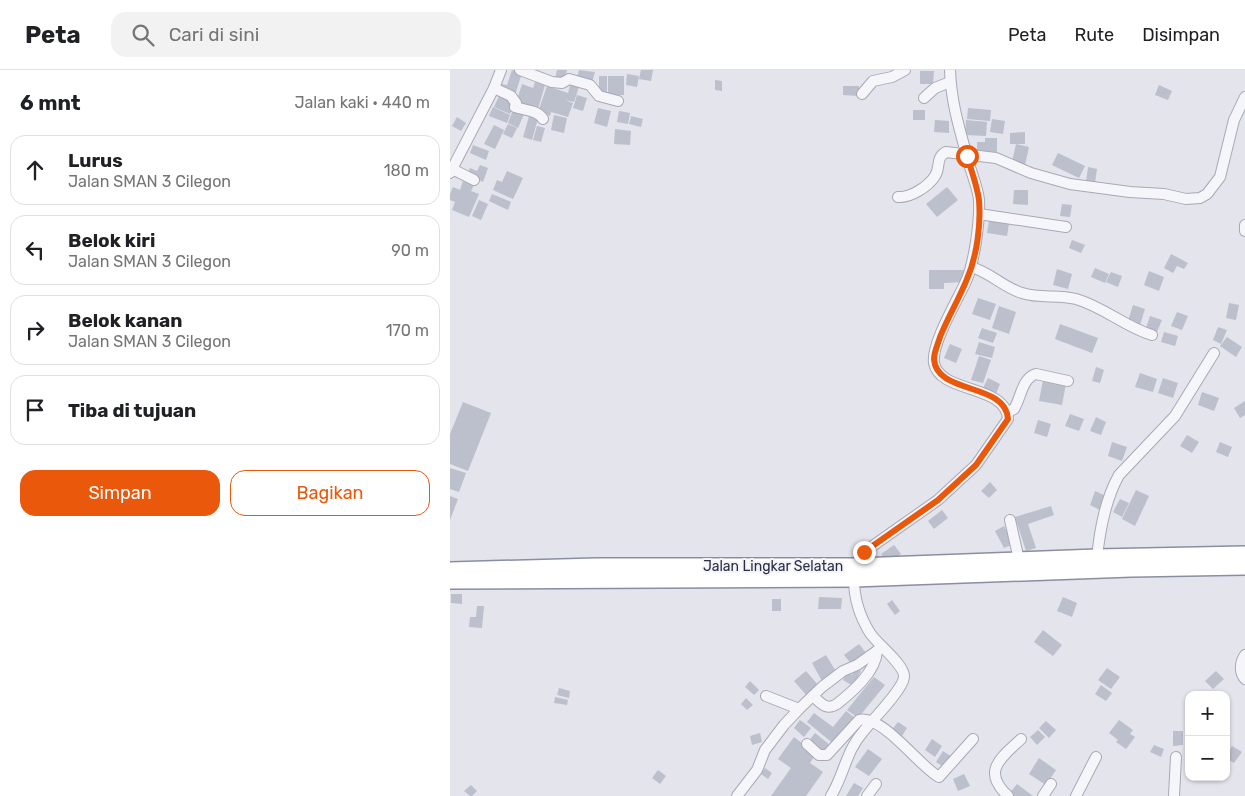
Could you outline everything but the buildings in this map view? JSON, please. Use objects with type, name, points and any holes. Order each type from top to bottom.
[{"type":"highway","name":"Jalan Lingkar Selatan","points":[[450,570],[596,566],[856,573],[1019,560],[1097,557],[1244,561]]},
{"type":"highway","name":"Jalan Lingkar Selatan","points":[[450,581],[1121,570],[1244,561]]},
{"type":"street","points":[[474,180],[451,171],[494,88],[501,70]]},
{"type":"street","points":[[520,70],[560,84],[570,74],[590,85],[599,96],[618,101]]},
{"type":"street","points":[[862,94],[874,81],[892,77],[905,70]]},
{"type":"street","points":[[831,796],[841,779],[847,756],[862,732],[873,722],[904,678],[903,669],[879,650],[860,611],[854,590],[856,573],[864,552],[938,500],[976,465],[1006,425],[1008,419],[1008,412],[996,400],[982,392],[946,380],[937,372],[935,367],[934,353],[971,267],[979,214],[979,198],[955,117],[950,70]]},
{"type":"street","points":[[924,98],[935,88],[950,82]]},
{"type":"street","points":[[494,88],[511,96],[516,102],[515,107],[535,112],[543,119]]},
{"type":"street","points":[[898,198],[905,198],[919,191],[935,176],[940,155],[946,152],[996,158],[1032,173],[1070,184],[1130,192],[1164,194],[1186,200],[1200,198],[1207,194],[1220,176],[1234,120],[1245,97]]},
{"type":"street","points":[[979,214],[1066,227]]},
{"type":"street","points":[[1245,225],[1245,231]]},
{"type":"street","points":[[971,267],[990,274],[1004,286],[1023,294],[1068,298],[1098,307],[1141,332],[1152,335]]},
{"type":"street","points":[[1097,557],[1104,514],[1116,480],[1124,469],[1175,416],[1214,353]]},
{"type":"street","points":[[1008,412],[1014,409],[1026,380],[1032,375],[1036,374],[1068,381]]},
{"type":"street","points":[[1010,520],[1019,560]]},
{"type":"street","points":[[737,796],[757,770],[765,750],[784,724],[843,671],[857,665],[879,650]]},
{"type":"street","points":[[813,696],[826,707],[832,707],[837,704],[871,670],[877,660],[879,650]]},
{"type":"street","points":[[1245,655],[1241,662],[1240,670],[1245,679]]},
{"type":"street","points":[[766,696],[799,709]]},
{"type":"street","points":[[806,744],[820,755],[827,755],[859,720],[867,719],[898,741],[938,777],[941,777],[973,739]]},
{"type":"street","points":[[1008,796],[994,776],[995,769],[997,763],[1021,738]]},
{"type":"street","points":[[1076,796],[1096,757]]},
{"type":"street","points":[[1174,796],[1176,757]]},
{"type":"street","points":[[867,796],[876,784]]},
{"type":"street","points":[[1043,796],[1051,784]]},
{"type":"route","points":[[864,552],[938,500],[976,465],[1006,425],[1008,419],[1008,412],[996,400],[982,392],[946,380],[940,376],[935,367],[934,353],[949,315],[967,279],[976,243],[979,198],[967,156]]}]
